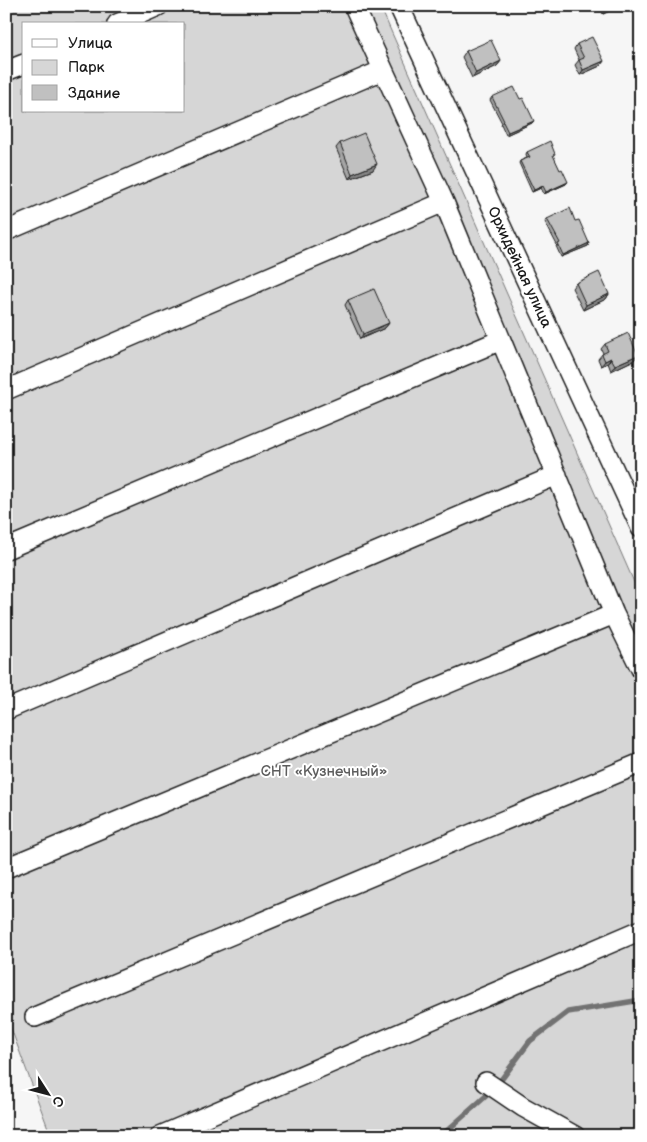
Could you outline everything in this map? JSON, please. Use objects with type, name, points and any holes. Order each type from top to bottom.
[{"type":"street","points":[[122,22],[158,6]]},
{"type":"street","points":[[354,6],[444,202],[614,614],[641,669]]},
{"type":"street","name":"Орхидейная улица","points":[[399,6],[641,528]]},
{"type":"street","points":[[6,71],[22,65]]},
{"type":"street","points":[[6,231],[383,70]]},
{"type":"street","points":[[6,390],[444,202]]},
{"type":"street","points":[[6,549],[501,340]]},
{"type":"street","points":[[6,710],[557,476]]},
{"type":"street","points":[[6,868],[614,614]]},
{"type":"street","points":[[35,1017],[641,763]]},
{"type":"street","points":[[160,1136],[641,930]]},
{"type":"street","points":[[486,1082],[523,1108],[575,1136]]},
{"type":"green space","name":"СНТ «Кузнечный»","points":[[6,6],[380,6],[641,598],[641,1136],[51,1136],[6,1015]]},
{"type":"building","points":[[603,6],[616,6],[605,11]]},
{"type":"building","points":[[592,37],[604,61],[583,70],[579,60],[584,58],[577,44]]},
{"type":"building","points":[[491,40],[501,61],[476,73],[466,51]]},
{"type":"building","points":[[514,87],[520,99],[523,98],[534,121],[508,132],[492,97]]},
{"type":"building","points":[[364,133],[377,164],[352,174],[340,143]]},
{"type":"building","points":[[550,141],[555,154],[553,155],[568,182],[546,192],[543,186],[534,190],[520,161],[530,157],[527,152]]},
{"type":"building","points":[[570,208],[575,221],[579,220],[589,243],[563,255],[558,244],[560,243],[547,219]]},
{"type":"building","points":[[599,272],[609,294],[586,305],[576,283]]},
{"type":"building","points":[[374,289],[389,323],[363,334],[348,300]]},
{"type":"building","points":[[628,333],[638,355],[615,365],[611,358],[605,361],[602,354],[608,351],[605,344]]},
{"type":"building","points":[[641,400],[641,409],[637,401]]},
{"type":"waterway","points":[[441,1136],[495,1088],[530,1041],[568,1012],[641,1000]]}]
